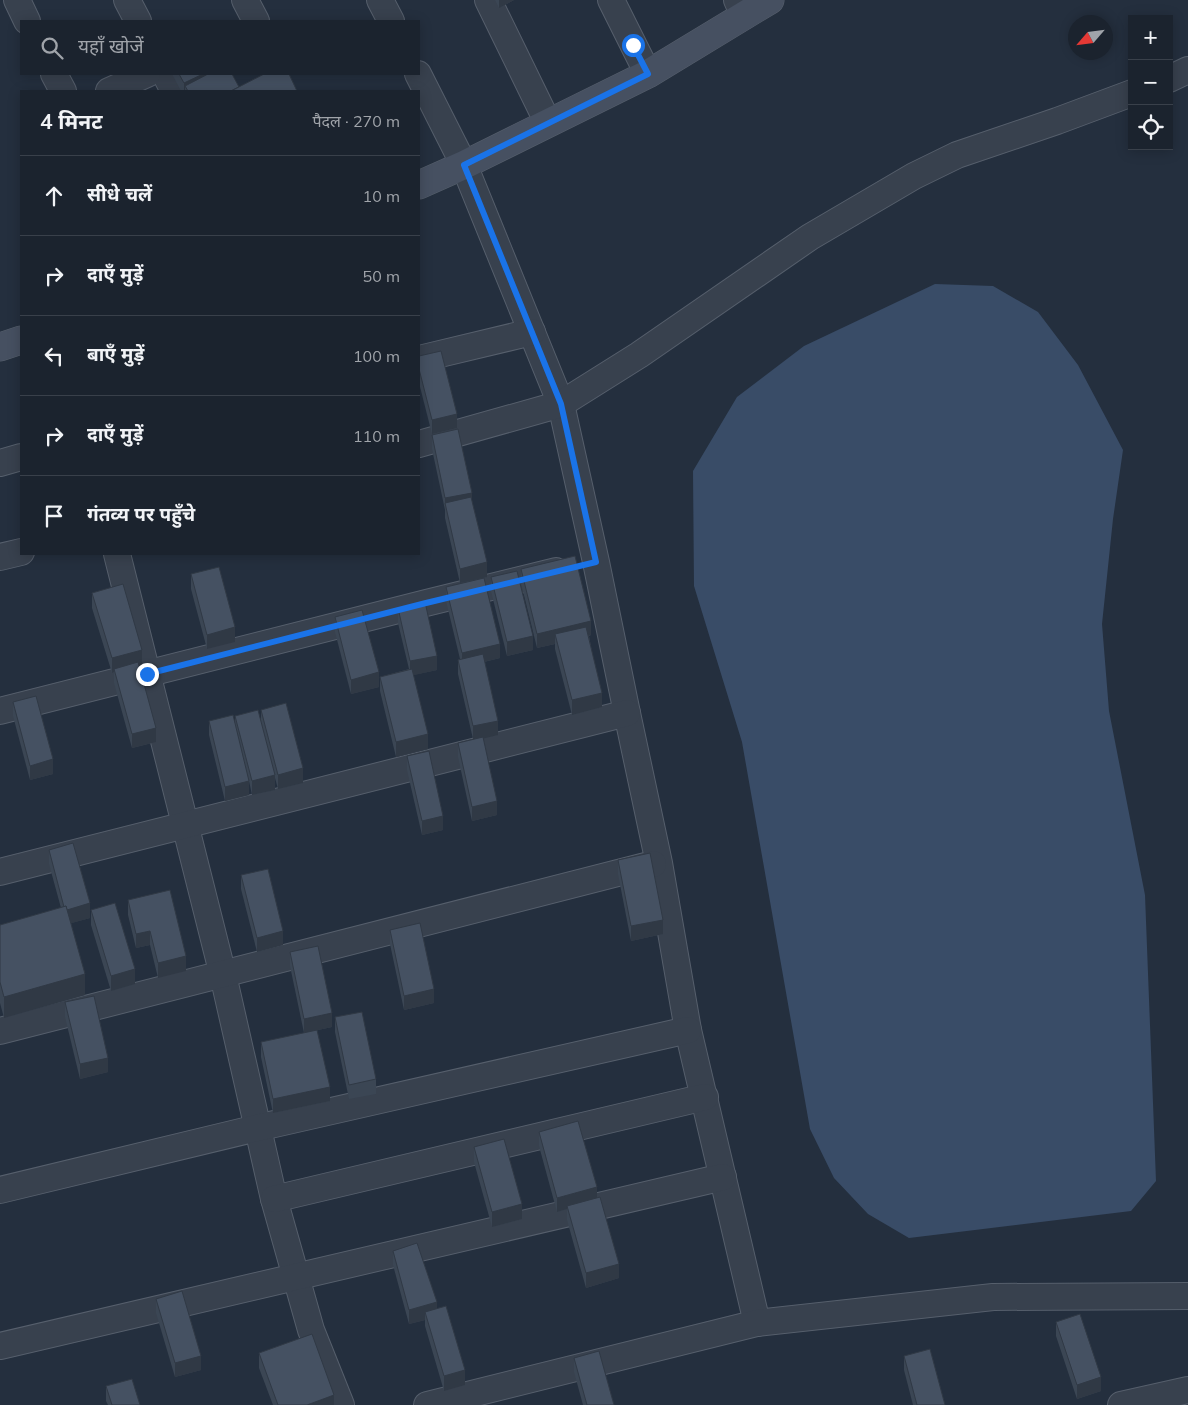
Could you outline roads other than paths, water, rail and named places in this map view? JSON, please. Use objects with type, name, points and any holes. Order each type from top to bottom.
[{"type":"street","points":[[16,0],[26,20]]},
{"type":"street","points":[[127,0],[137,20]]},
{"type":"street","points":[[380,0],[390,20]]},
{"type":"street","points":[[488,0],[548,124]]},
{"type":"street","points":[[610,0],[648,74]]},
{"type":"street","points":[[420,185],[464,165],[648,74],[740,8],[770,0]]},
{"type":"street","points":[[1173,77],[1188,70]]},
{"type":"street","points":[[55,75],[62,90]]},
{"type":"street","points":[[111,90],[145,75]]},
{"type":"street","points":[[166,75],[173,90]]},
{"type":"street","points":[[419,75],[464,165],[561,404],[659,863],[688,1030],[757,1323]]},
{"type":"street","points":[[420,444],[561,404],[639,355],[810,237],[914,176],[957,156],[1128,94]]},
{"type":"street","points":[[420,359],[532,332]]},
{"type":"street","points":[[0,347],[20,340]]},
{"type":"street","points":[[0,462],[20,457]]},
{"type":"street","points":[[0,557],[20,552]]},
{"type":"street","points":[[117,555],[223,975],[274,1199],[311,1330],[341,1405]]},
{"type":"street","points":[[0,711],[596,562]]},
{"type":"street","points":[[0,872],[626,713]]},
{"type":"street","points":[[0,1031],[659,863]]},
{"type":"street","points":[[0,1190],[257,1128],[688,1030]]},
{"type":"street","points":[[274,1199],[704,1097]]},
{"type":"street","points":[[0,1346],[723,1177]]},
{"type":"street","points":[[427,1405],[757,1323],[993,1297],[1188,1296]]},
{"type":"street","points":[[1121,1405],[1188,1390]]},
{"type":"water","points":[[935,284],[993,286],[1038,312],[1078,365],[1123,450],[1113,519],[1102,624],[1109,711],[1145,895],[1156,1181],[1131,1211],[909,1238],[868,1214],[834,1178],[810,1129],[742,742],[694,586],[693,471],[737,397],[804,346]]}]
